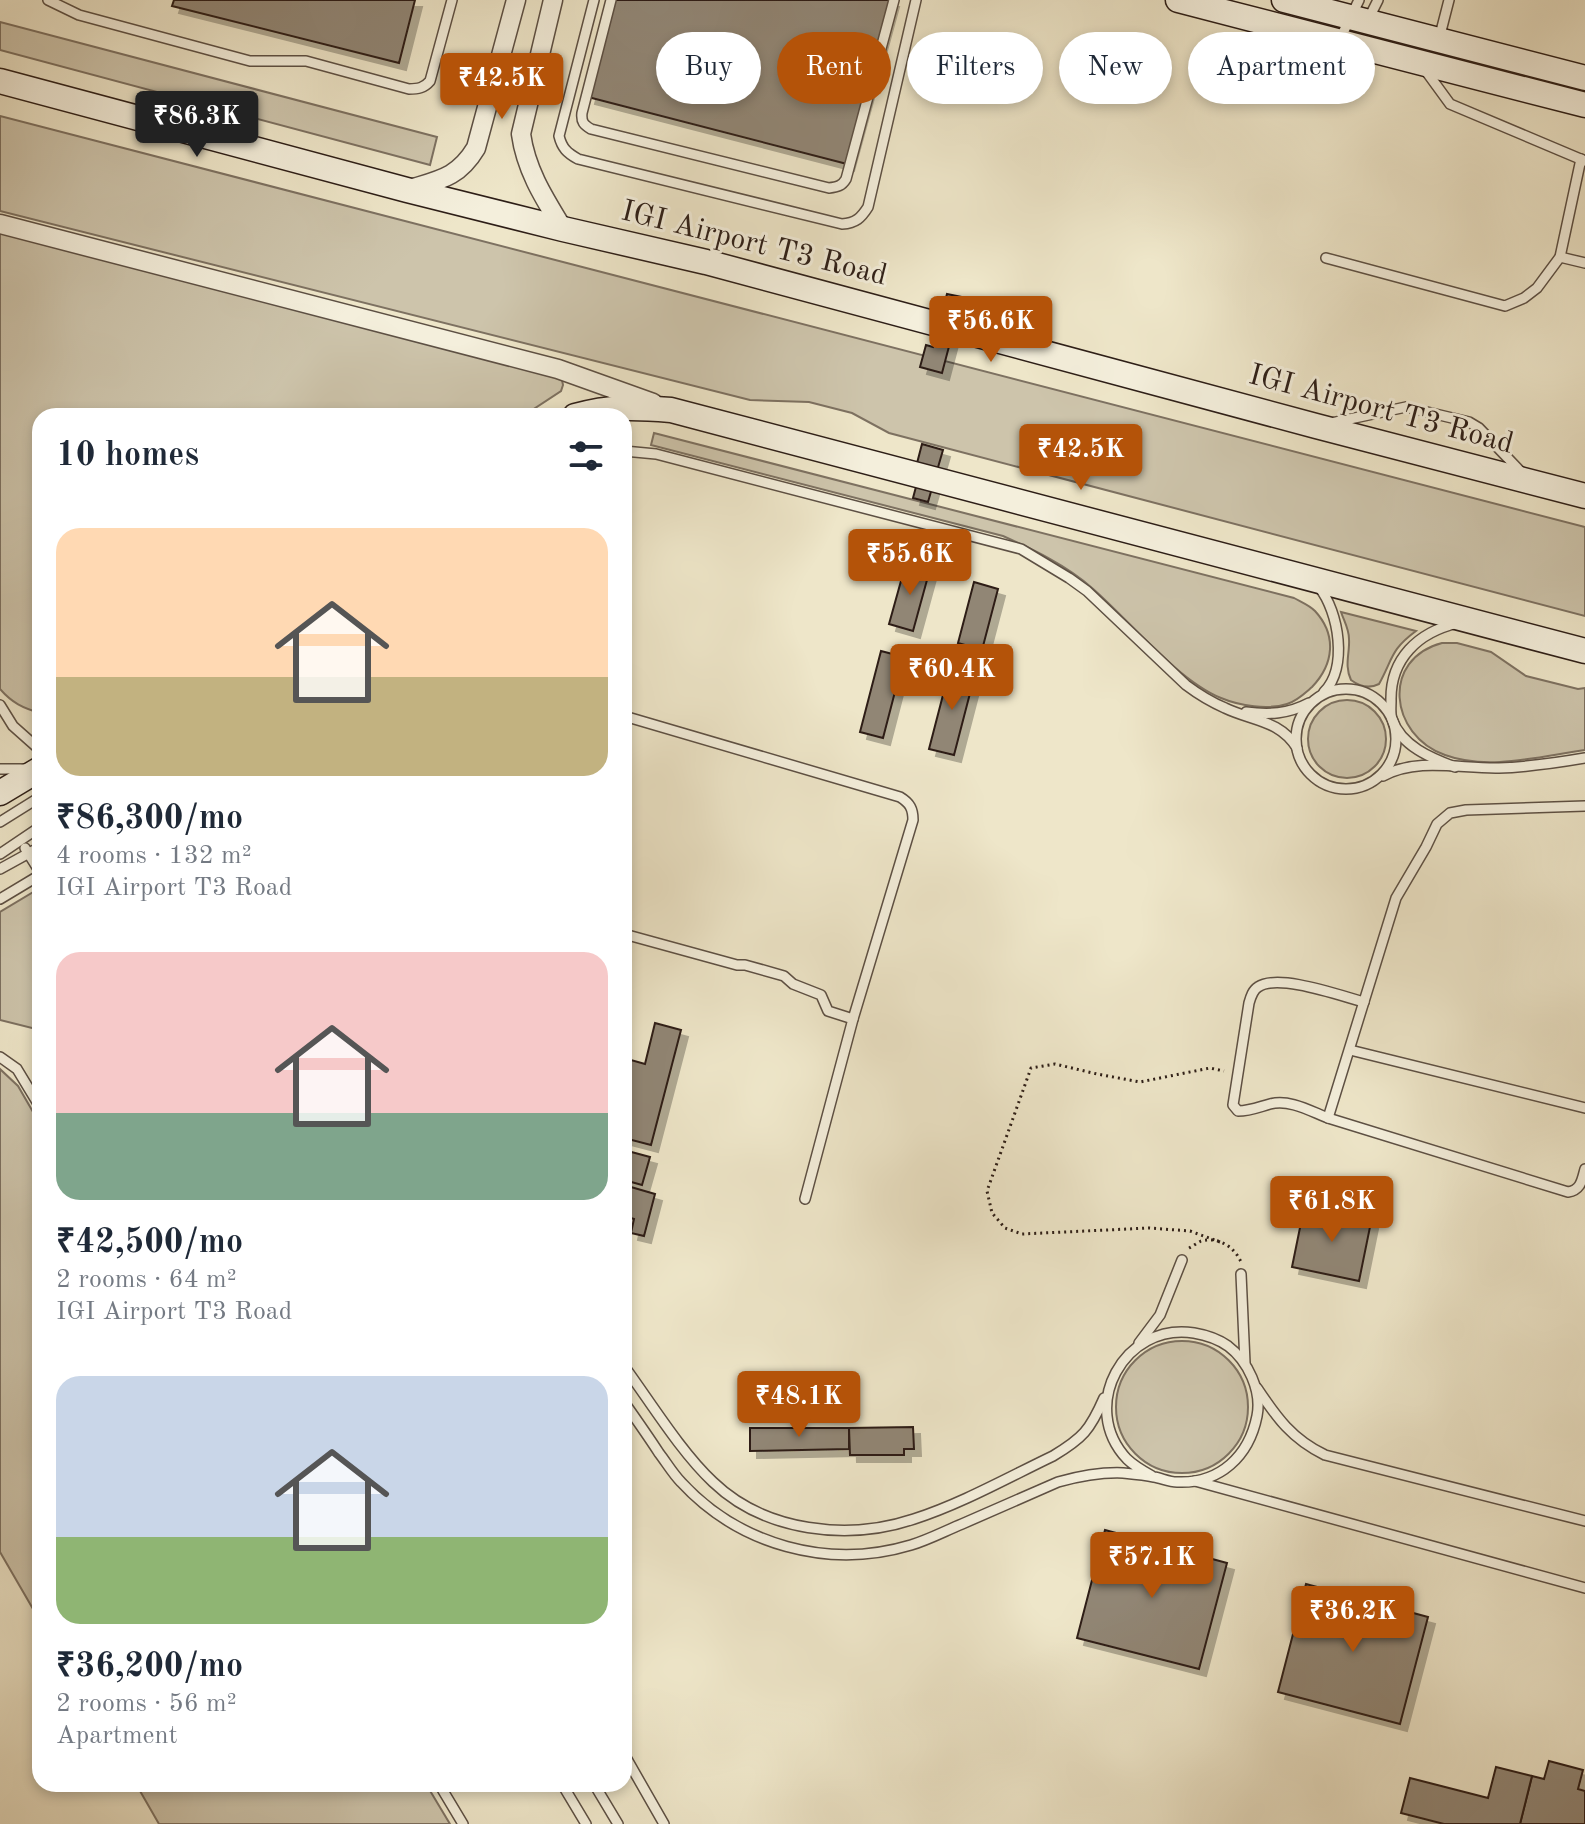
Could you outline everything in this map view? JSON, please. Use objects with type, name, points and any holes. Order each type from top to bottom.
[{"type":"main road","points":[[1178,0],[1302,32]]},
{"type":"main road","points":[[1284,0],[1363,10],[1439,40],[1585,78]]},
{"type":"main road","points":[[1375,51],[1585,105]]},
{"type":"main road","name":"IGI Airport T3 Road","points":[[0,81],[407,190],[706,262],[1585,496]]},
{"type":"main road","points":[[615,408],[671,410],[1585,651]]},
{"type":"main road","points":[[0,793],[16,776]]},
{"type":"street","points":[[407,190],[444,179],[468,162],[476,148],[516,0]]},
{"type":"street","points":[[553,0],[521,134],[524,156],[533,179],[563,229]]},
{"type":"street","points":[[0,224],[558,369],[671,410]]},
{"type":"lane","points":[[48,0],[79,15],[250,61],[306,61],[409,89],[426,86],[430,81],[452,0]]},
{"type":"lane","points":[[594,0],[559,136],[561,145],[568,153],[578,159],[842,224],[861,218],[868,207],[916,0]]},
{"type":"lane","points":[[611,0],[582,113],[584,125],[829,188],[843,184],[846,179],[894,0]]},
{"type":"lane","points":[[1439,40],[1449,0]]},
{"type":"lane","points":[[1353,32],[1363,10]]},
{"type":"lane","points":[[1353,32],[1363,10]]},
{"type":"lane","points":[[1326,258],[1505,306],[1537,288],[1560,257],[1583,160],[1450,104],[1419,62]]},
{"type":"lane","points":[[1560,257],[1585,263]]},
{"type":"lane","points":[[1316,426],[1406,407],[1455,418],[1479,428],[1533,484]]},
{"type":"lane","points":[[632,452],[656,454],[1021,549],[1087,591],[1186,685],[1227,709],[1278,727],[1297,748]]},
{"type":"lane","points":[[1304,577],[1324,592],[1338,634],[1336,675],[1332,684],[1307,707],[1296,734],[1302,764],[1326,785],[1342,789],[1358,787],[1391,771],[1421,765],[1504,768],[1585,758]]},
{"type":"lane","points":[[1373,781],[1392,760],[1396,746],[1391,691],[1400,661],[1420,639],[1449,625],[1479,623]]},
{"type":"lane","points":[[1227,709],[1266,714],[1292,711],[1334,691],[1351,689],[1368,694],[1382,704],[1398,730],[1416,749],[1455,767]]},
{"type":"lane","points":[[0,705],[13,726],[32,743]]},
{"type":"lane","points":[[632,718],[900,797],[911,806],[913,820],[853,1019],[805,1199]]},
{"type":"lane","points":[[0,822],[32,802]]},
{"type":"lane","points":[[1328,1118],[1392,908],[1437,824],[1450,813],[1466,810],[1585,806]]},
{"type":"lane","points":[[0,854],[32,832]]},
{"type":"lane","points":[[20,840],[32,859]]},
{"type":"lane","points":[[0,869],[32,850]]},
{"type":"lane","points":[[0,899],[32,879]]},
{"type":"lane","points":[[632,936],[784,976],[793,984],[821,995],[828,1011],[853,1019]]},
{"type":"lane","points":[[1364,1002],[1286,982],[1263,984],[1255,988],[1236,1074],[1233,1105],[1238,1111],[1249,1111],[1272,1103],[1284,1103],[1568,1192],[1579,1187],[1585,1169]]},
{"type":"lane","points":[[1350,1050],[1585,1108]]},
{"type":"lane","points":[[0,1057],[17,1069],[32,1094]]},
{"type":"lane","points":[[632,1377],[692,1459],[732,1499],[763,1515],[793,1525],[854,1530],[881,1527],[937,1510],[1053,1456],[1084,1435],[1095,1420],[1120,1363],[1160,1315],[1182,1260]]},
{"type":"lane","points":[[1241,1274],[1245,1363]]},
{"type":"lane","points":[[1137,1346],[1159,1335],[1183,1331],[1206,1335],[1228,1346],[1245,1363],[1274,1414],[1306,1446],[1325,1455],[1585,1521]]},
{"type":"lane","points":[[1109,1385],[1106,1411],[1112,1436],[1126,1458],[1152,1476]]},
{"type":"lane","points":[[632,1413],[679,1481],[728,1523],[787,1548],[848,1555],[877,1553],[913,1545],[1058,1482],[1077,1477],[1126,1473],[1175,1483],[1195,1481],[1221,1472],[1240,1456],[1253,1435],[1258,1410],[1255,1385]]},
{"type":"lane","points":[[1195,1481],[1585,1588]]},
{"type":"lane","points":[[632,1768],[664,1824]]},
{"type":"lane","points":[[444,1792],[463,1824]]},
{"type":"lane","points":[[567,1792],[586,1824]]},
{"type":"lane","points":[[599,1792],[618,1824]]},
{"type":"path","points":[[1236,1074],[1210,1068],[1140,1082],[1055,1064],[1031,1068],[987,1191],[992,1213],[1005,1228],[1022,1234],[1149,1228],[1190,1231],[1232,1248],[1241,1260],[1241,1274]]},
{"type":"path","points":[[1182,1260],[1187,1250],[1202,1241],[1220,1242]]},
{"type":"shaded area","points":[[0,22],[437,137],[430,165],[0,50]]},
{"type":"shaded area","points":[[0,116],[1585,527],[1585,616],[889,433],[852,413],[809,402],[750,400],[0,211]]},
{"type":"shaded area","points":[[0,231],[562,380],[561,391],[535,408],[32,408],[32,710],[9,698],[0,689]]},
{"type":"shaded area","points":[[654,433],[1294,598],[1313,609],[1327,630],[1330,649],[1325,669],[1312,687],[1291,703],[1263,707],[1229,701],[1187,678],[1082,580],[1015,541],[651,445]]},
{"type":"shaded area","points":[[1341,612],[1416,631],[1397,650],[1379,684],[1364,686],[1351,680],[1349,635]]},
{"type":"shaded area","points":[[1442,643],[1457,643],[1491,652],[1526,676],[1585,688],[1585,750],[1515,761],[1479,762],[1445,755],[1426,745],[1412,731],[1403,715],[1401,680],[1409,664],[1422,652]]},
{"type":"shaded area","points":[[1339,700],[1355,700],[1369,706],[1380,717],[1386,739],[1380,761],[1369,772],[1355,778],[1339,778],[1325,772],[1314,761],[1308,747],[1308,731],[1314,717],[1325,706]]},
{"type":"shaded area","points":[[32,893],[32,1028],[0,1020],[0,912]]},
{"type":"shaded area","points":[[0,1069],[18,1086],[32,1110],[32,1607],[0,1552]]},
{"type":"shaded area","points":[[1182,1341],[1207,1346],[1228,1361],[1243,1382],[1248,1407],[1243,1432],[1228,1453],[1207,1468],[1182,1473],[1157,1468],[1136,1453],[1121,1432],[1116,1407],[1121,1382],[1136,1361],[1157,1346]]},
{"type":"shaded area","points":[[141,1792],[431,1792],[450,1824],[159,1824]]},
{"type":"building","points":[[174,0],[415,0],[399,63],[172,6]]},
{"type":"building","points":[[613,0],[892,0],[883,32],[777,32],[777,104],[863,104],[847,164],[588,97]]},
{"type":"building","points":[[947,294],[962,297],[942,373],[920,367],[926,345],[933,347]]},
{"type":"building","points":[[922,444],[943,450],[928,502],[913,498],[921,468],[916,467]]},
{"type":"building","points":[[906,563],[930,569],[913,631],[889,624]]},
{"type":"building","points":[[974,582],[998,589],[982,650],[958,643]]},
{"type":"building","points":[[881,651],[904,657],[883,738],[860,732]]},
{"type":"building","points":[[950,668],[975,674],[954,755],[929,749]]},
{"type":"building","points":[[655,1023],[681,1030],[651,1145],[632,1140],[632,1060],[645,1064]]},
{"type":"building","points":[[632,1152],[650,1157],[642,1185],[632,1182]]},
{"type":"building","points":[[632,1187],[655,1194],[644,1236],[632,1233]]},
{"type":"building","points":[[1304,1208],[1371,1222],[1359,1281],[1292,1267]]},
{"type":"building","points":[[913,1427],[914,1449],[904,1449],[904,1455],[850,1455],[849,1428]]},
{"type":"building","points":[[750,1428],[849,1428],[849,1449],[750,1451]]},
{"type":"building","points":[[1105,1530],[1227,1563],[1199,1669],[1077,1638]]},
{"type":"building","points":[[1306,1584],[1428,1617],[1400,1724],[1278,1692]]},
{"type":"building","points":[[1549,1761],[1583,1770],[1578,1789],[1585,1791],[1585,1824],[1520,1824],[1532,1776],[1544,1779]]},
{"type":"building","points":[[1496,1767],[1532,1776],[1520,1824],[1444,1824],[1401,1813],[1410,1778],[1488,1798]]}]
